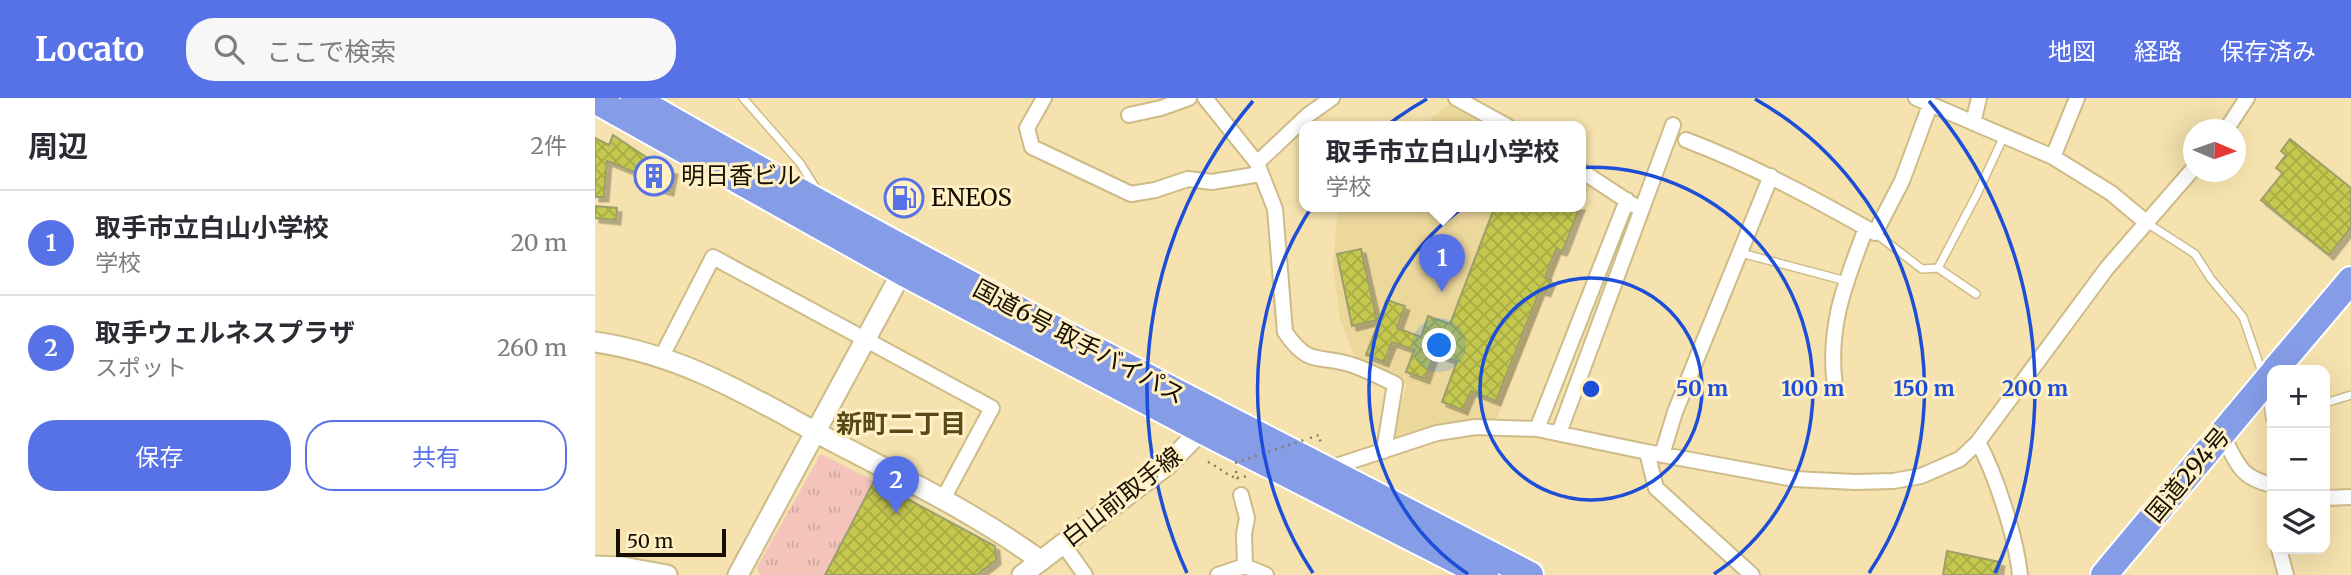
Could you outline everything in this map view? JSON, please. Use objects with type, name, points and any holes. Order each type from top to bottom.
[{"type":"highway","name":"国道6号 取手バイパス","points":[[634,98],[1485,575]]},
{"type":"highway","name":"国道6号 取手バイパス","points":[[595,100],[902,272],[1209,422],[1325,470],[1530,575]]},
{"type":"highway","name":"国道294号","points":[[2280,365],[2351,280]]},
{"type":"highway","name":"国道294号","points":[[2103,575],[2267,381]]},
{"type":"street","points":[[1044,98],[1027,128],[1032,148],[1131,194],[1156,190],[1188,179],[1212,182],[1259,169],[1299,125]]},
{"type":"street","points":[[1129,115],[1189,98]]},
{"type":"street","points":[[1205,98],[1259,169],[1275,209],[1285,332],[1296,348],[1308,357],[1353,365],[1395,384],[1384,451]]},
{"type":"street","points":[[1303,121],[1332,98]]},
{"type":"street","points":[[1456,98],[1498,121]]},
{"type":"street","points":[[1916,98],[2053,157],[2111,193],[2147,223]]},
{"type":"street","points":[[1973,122],[1979,98]]},
{"type":"street","points":[[2053,157],[2077,98]]},
{"type":"street","points":[[2233,119],[2247,98]]},
{"type":"street","points":[[1835,387],[1833,336],[1835,317],[1846,281],[1870,231],[1902,181],[1930,105]]},
{"type":"street","points":[[1559,433],[1673,125]]},
{"type":"street","points":[[1686,140],[1771,176],[1870,231]]},
{"type":"street","points":[[1586,174],[1642,210]]},
{"type":"street","points":[[1662,455],[1675,412],[1771,176]]},
{"type":"street","points":[[1325,470],[1437,433],[1476,427],[1537,429],[1794,479],[1880,482],[1921,476],[1940,470],[1960,459],[1978,442],[2106,268],[2183,181]]},
{"type":"street","points":[[1537,429],[1627,201]]},
{"type":"street","points":[[662,356],[713,257],[992,408],[943,499]]},
{"type":"street","points":[[738,575],[902,272]]},
{"type":"street","points":[[595,342],[662,356],[729,385],[943,499],[1041,561]]},
{"type":"street","name":"白山前取手線","points":[[1022,575],[1167,465],[1209,422]]},
{"type":"street","points":[[2222,435],[2241,469],[2252,480],[2267,484]]},
{"type":"street","points":[[1978,442],[2003,506],[2020,575]]},
{"type":"street","points":[[1647,452],[1656,488],[1752,575]]},
{"type":"street","points":[[1241,495],[1247,518],[1244,534],[1245,566]]},
{"type":"street","points":[[2330,498],[2351,497]]},
{"type":"street","points":[[1063,544],[1085,575]]},
{"type":"street","points":[[2280,554],[2286,575]]},
{"type":"street","points":[[595,566],[646,570],[667,575]]},
{"type":"street","points":[[1226,574],[1245,566],[1266,575]]},
{"type":"lane","points":[[743,98],[800,163],[828,208]]},
{"type":"lane","points":[[1938,268],[2004,136]]},
{"type":"lane","points":[[2147,223],[2195,254],[2211,279],[2243,317],[2267,368]]},
{"type":"lane","points":[[1870,231],[1922,269],[1938,268],[1976,294]]},
{"type":"lane","points":[[1741,253],[1846,281]]},
{"type":"lane","points":[[2330,401],[2351,395]]},
{"type":"path","points":[[1235,463],[1307,439]]},
{"type":"path","points":[[1207,462],[1237,478]]},
{"type":"shaded area","points":[[1449,105],[1478,121],[1428,121]]},
{"type":"shaded area","points":[[1337,212],[1580,212],[1496,420],[1446,426],[1390,438],[1407,385],[1355,358],[1340,320],[1333,264]]},
{"type":"green space","points":[[821,454],[874,481],[825,575],[760,575],[757,567]]},
{"type":"building","points":[[613,135],[646,157],[653,158],[651,166],[673,170],[669,191],[635,182],[637,173],[607,161],[604,197],[595,197],[595,138],[609,145]]},
{"type":"building","points":[[2290,139],[2351,188],[2351,227],[2329,255],[2261,200],[2283,173],[2276,168],[2286,155],[2281,151]]},
{"type":"building","points":[[595,206],[617,208],[616,220],[595,218]]},
{"type":"building","points":[[1493,212],[1578,212],[1564,248],[1562,251],[1556,249],[1545,277],[1551,280],[1546,292],[1540,290],[1496,401],[1471,391],[1463,410],[1442,402],[1457,361],[1434,353],[1425,379],[1406,372],[1414,350],[1392,342],[1384,362],[1366,355],[1387,300],[1405,306],[1397,328],[1421,337],[1428,316],[1450,324]]},
{"type":"building","points":[[1361,249],[1377,320],[1352,326],[1337,254]]},
{"type":"building","points":[[874,481],[995,546],[996,560],[977,575],[825,575]]},
{"type":"building","points":[[1947,551],[2000,562],[1998,575],[1943,575]]},
{"type":"place","name":"明日香ビル","points":[[654,176]]},
{"type":"place","name":"ENEOS","points":[[904,198]]},
{"type":"place","name":"取手市立白山小学校","points":[[1442,292]]},
{"type":"place","name":"取手ウェルネスプラザ","points":[[896,514]]},
{"type":"district","name":"新町二丁目","points":[[901,424]]}]
